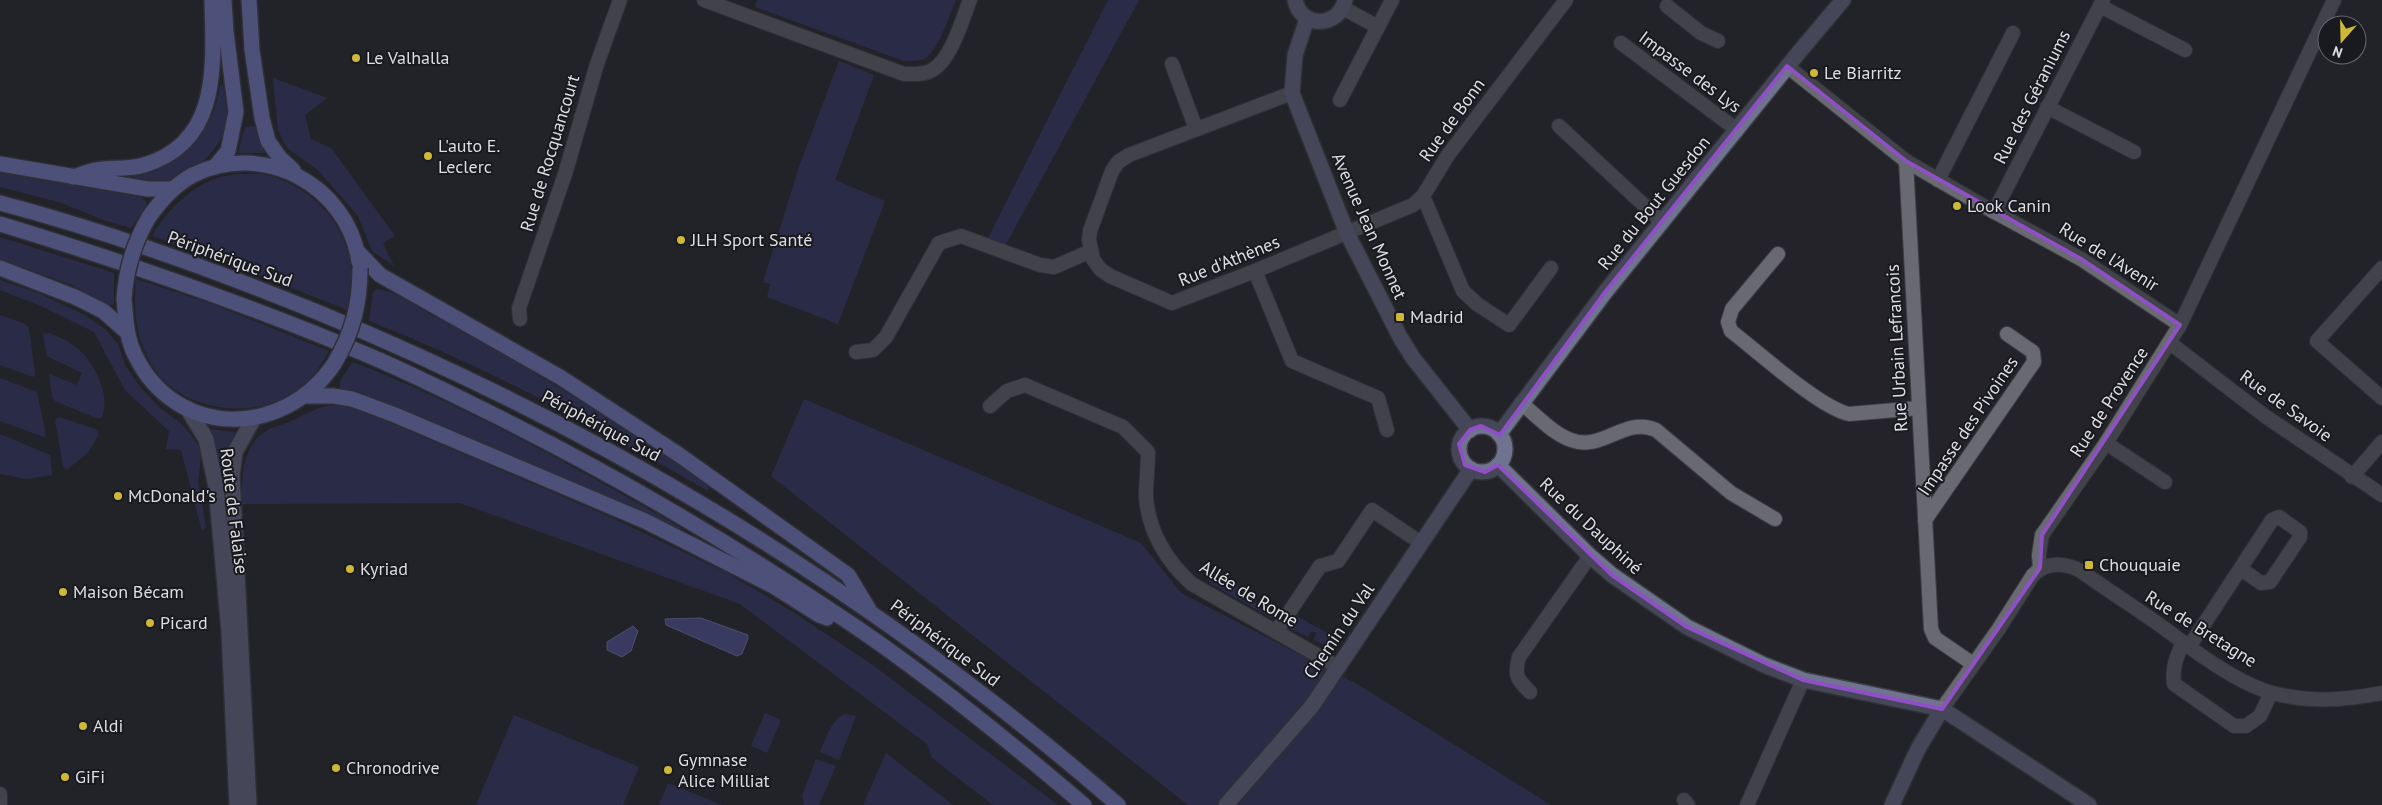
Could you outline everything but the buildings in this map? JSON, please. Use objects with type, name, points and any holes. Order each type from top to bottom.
[{"type":"highway","points":[[72,176],[96,170],[133,168],[147,164],[175,149],[196,127],[210,92],[213,54],[212,0]]},
{"type":"highway","points":[[215,167],[228,151],[236,112],[224,0]]},
{"type":"highway","points":[[249,0],[252,50],[268,141],[280,158],[330,199],[352,232],[358,252],[360,294],[356,318],[347,342],[334,364],[306,396],[281,410],[254,418],[230,419],[207,415],[187,408],[166,394],[148,376],[135,355],[127,332],[124,300],[130,256],[149,217],[172,189],[192,176],[215,167],[243,162],[271,165],[298,174]]},
{"type":"highway","points":[[0,164],[147,189],[172,189]]},
{"type":"highway","name":"Périphérique Sud","points":[[0,203],[185,261],[276,295],[461,374],[544,415],[643,469],[735,523],[870,611],[1001,708],[1118,805]]},
{"type":"highway","points":[[0,224],[153,273],[244,306],[372,357],[502,419],[614,478],[738,550],[855,627],[1011,744],[1084,805]]},
{"type":"highway","points":[[358,252],[380,275],[560,377],[616,412],[715,480],[848,575],[870,611]]},
{"type":"highway","points":[[0,268],[75,297],[102,311],[127,332]]},
{"type":"highway","points":[[306,396],[333,396],[352,399],[395,415],[645,521],[773,586],[819,615],[855,627]]},
{"type":"street","name":"Rue de Rocquancourt","points":[[520,318],[519,308],[565,174],[597,64],[620,0]]},
{"type":"street","points":[[704,0],[904,74],[919,74],[934,70],[946,57],[970,0]]},
{"type":"street","points":[[1295,0],[1298,8],[1307,19],[1315,22],[1328,21],[1336,16],[1344,4],[1378,27]]},
{"type":"street","points":[[1340,100],[1392,0]]},
{"type":"street","name":"Rue de Bonn","points":[[1348,233],[1413,205],[1423,196],[1448,155],[1566,0]]},
{"type":"street","name":"Rue du Bout Guesdon","points":[[1500,434],[1521,403],[1662,222],[1844,0]]},
{"type":"street","name":"Rue de Provence","points":[[2040,568],[2039,555],[2042,535],[2106,443],[2180,325],[2334,0]]},
{"type":"street","points":[[1666,2],[1701,33],[1718,41]]},
{"type":"street","points":[[2102,3],[2185,50]]},
{"type":"street","name":"Rue des Géraniums","points":[[1994,212],[2102,3]]},
{"type":"street","name":"Avenue Jean Monnet","points":[[1307,19],[1295,55],[1292,93],[1348,233],[1400,337],[1413,358],[1470,430]]},
{"type":"street","points":[[1938,180],[2013,32]]},
{"type":"street","name":"Impasse des Lys","points":[[1621,43],[1737,130]]},
{"type":"street","points":[[1172,64],[1196,129]]},
{"type":"street","points":[[1788,66],[1906,161]]},
{"type":"street","points":[[856,352],[873,350],[886,337],[939,243],[960,236],[1040,265],[1054,266],[1091,251],[1090,231],[1107,182],[1118,162],[1196,129],[1292,93]]},
{"type":"street","points":[[2047,107],[2134,152]]},
{"type":"street","points":[[1559,126],[1662,222]]},
{"type":"street","name":"Rue de l'Avenir","points":[[1906,161],[1994,212],[2082,258],[2180,325]]},
{"type":"street","name":"Rue Urbain Lefrancois","points":[[1906,161],[1931,628],[1935,638],[1973,664]]},
{"type":"street","points":[[1423,196],[1463,291],[1477,304],[1509,325],[1551,268]]},
{"type":"street","name":"Rue d'Athènes","points":[[1091,251],[1100,269],[1172,303],[1348,233]]},
{"type":"street","points":[[1778,254],[1732,309],[1728,322],[1731,331],[1824,402],[1841,412],[1849,414],[1919,408]]},
{"type":"street","points":[[2382,268],[2317,341],[2382,398]]},
{"type":"street","points":[[1256,271],[1292,361],[1378,398],[1387,430]]},
{"type":"street","name":"Impasse des Pivoines","points":[[1926,520],[2034,362],[2033,352],[2007,334]]},
{"type":"street","name":"Rue de Savoie","points":[[2170,343],[2265,416],[2352,477],[2382,495]]},
{"type":"street","name":"Allée de Rome","points":[[990,406],[1007,391],[1025,385],[1123,427],[1148,452],[1146,497],[1156,540],[1176,570],[1192,584],[1338,667]]},
{"type":"street","points":[[1521,403],[1562,435],[1578,442],[1596,442],[1634,426],[1648,427],[1656,430],[1731,493],[1775,520]]},
{"type":"street","name":"Route de Falaise","points":[[187,408],[206,439],[216,487],[229,631],[237,805]]},
{"type":"street","name":"Route de Falaise","points":[[250,805],[232,476],[235,452],[254,418]]},
{"type":"street","points":[[1481,426],[1488,427],[1500,434],[1505,451],[1498,465],[1485,472],[1471,469],[1465,465],[1459,452],[1463,436],[1470,430],[1481,426]]},
{"type":"street","points":[[2352,477],[2382,442]]},
{"type":"street","points":[[2106,443],[2165,482]]},
{"type":"street","name":"Rue du Dauphiné","points":[[1498,465],[1590,556],[1634,592],[1687,627],[1764,665],[1802,680],[1942,709]]},
{"type":"street","name":"Chemin du Val","points":[[1226,805],[1312,706],[1471,469]]},
{"type":"street","points":[[1276,632],[1320,566],[1338,561],[1372,510],[1421,543]]},
{"type":"street","points":[[2241,569],[2261,583],[2270,582],[2300,537],[2300,532],[2276,517],[2272,520],[2241,569],[2176,657],[2173,673],[2174,684],[2234,726],[2246,726],[2260,716],[2271,693]]},
{"type":"street","points":[[1530,692],[1518,680],[1516,670],[1519,657],[1590,556]]},
{"type":"street","name":"Rue de Bretagne","points":[[2040,568],[2059,564],[2074,568],[2232,675],[2271,693],[2324,700],[2341,700],[2382,693]]},
{"type":"street","points":[[1892,805],[1918,749],[1942,709],[2026,585],[2040,568]]},
{"type":"street","points":[[1747,805],[1802,680]]},
{"type":"street","points":[[1942,709],[2089,805]]},
{"type":"street","points":[[0,794],[0,805]]},
{"type":"highlighted area","points":[[1787,66],[1906,161],[2081,259],[2180,325],[2042,535],[2040,568],[1942,709],[1803,680],[1687,627],[1612,575],[1498,465],[1485,472],[1465,465],[1459,444],[1470,430],[1481,426],[1500,435],[1606,291]]},
{"type":"shaded area","points":[[757,0],[956,0],[943,32],[929,55],[922,60],[904,61],[755,7]]},
{"type":"shaded area","points":[[1108,0],[1139,0],[1005,246],[987,240]]},
{"type":"shaded area","points":[[839,61],[874,75],[835,180],[885,201],[838,324],[767,297],[770,284],[763,282],[799,167]]},
{"type":"shaded area","points":[[273,78],[327,98],[305,115],[311,139],[331,148],[395,236],[383,243],[394,266],[372,251],[358,216],[319,171],[287,148],[278,130]]},
{"type":"shaded area","points":[[223,85],[226,123],[222,137],[209,156],[190,172],[169,182],[152,183],[129,179],[158,169],[182,155],[192,146],[207,125],[213,113],[220,86]]},
{"type":"shaded area","points":[[256,126],[266,151],[264,153],[238,153],[245,127]]},
{"type":"shaded area","points":[[0,171],[140,197],[147,202],[146,207],[131,228],[103,220],[62,203],[0,187]]},
{"type":"shaded area","points":[[263,174],[282,180],[299,189],[327,213],[338,228],[346,245],[350,264],[351,287],[347,310],[216,258],[152,236],[173,208],[200,186],[226,176]]},
{"type":"shaded area","points":[[0,237],[114,273],[114,304],[109,306],[72,285],[0,259]]},
{"type":"shaded area","points":[[136,279],[212,304],[329,351],[319,368],[306,383],[296,392],[279,401],[241,408],[201,403],[183,395],[168,384],[155,370],[149,359],[137,326],[135,303]]},
{"type":"shaded area","points":[[0,280],[38,293],[83,314],[105,329],[118,344],[125,365],[140,387],[160,408],[183,425],[197,443],[201,456],[198,482],[206,527],[202,531],[181,450],[166,449],[169,431],[125,390],[94,332],[41,306],[0,290]]},
{"type":"shaded area","points":[[376,289],[399,296],[541,377],[675,462],[708,485],[709,490],[583,421],[499,378],[369,321],[373,293]]},
{"type":"shaded area","points":[[0,315],[25,324],[29,328],[35,374],[33,377],[0,365]]},
{"type":"shaded area","points":[[49,333],[77,348],[90,362],[103,390],[104,409],[102,418],[96,418],[55,401],[52,397],[49,374],[77,385],[82,373],[47,356],[43,334]]},
{"type":"shaded area","points":[[353,362],[437,398],[520,438],[680,527],[681,530],[679,531],[339,390],[341,379]]},
{"type":"shaded area","points":[[0,378],[37,392],[46,435],[44,437],[0,421]]},
{"type":"shaded area","points":[[804,399],[1141,543],[1181,593],[1357,684],[1551,805],[1188,805],[771,476]]},
{"type":"shaded area","points":[[334,405],[358,409],[608,516],[729,574],[793,612],[874,666],[1058,805],[993,805],[932,758],[927,744],[740,604],[460,503],[242,504],[244,466],[256,439],[269,429],[317,409]]},
{"type":"shaded area","points":[[59,417],[96,429],[99,434],[87,454],[66,470],[63,466],[55,420]]},
{"type":"shaded area","points":[[209,429],[235,432],[226,451],[224,492],[207,431]]},
{"type":"shaded area","points":[[0,434],[50,455],[52,475],[27,479],[0,474]]},
{"type":"shaded area","points":[[1208,572],[1248,591],[1245,598],[1281,614],[1277,621],[1211,584],[1207,579]]},
{"type":"shaded area","points":[[1295,615],[1343,642],[1336,645],[1325,644],[1313,640],[1317,633],[1312,631],[1308,637],[1287,627]]},
{"type":"shaded area","points":[[701,618],[748,635],[742,654],[737,656],[666,625],[665,619]]},
{"type":"shaded area","points":[[633,626],[638,631],[631,651],[622,657],[607,650],[607,642]]},
{"type":"shaded area","points":[[765,713],[781,720],[767,753],[751,746]]},
{"type":"shaded area","points":[[845,714],[856,716],[839,760],[820,752],[832,725]]},
{"type":"shaded area","points":[[514,715],[639,767],[623,805],[476,805]]},
{"type":"shaded area","points":[[886,753],[953,805],[863,805]]},
{"type":"shaded area","points":[[816,759],[836,766],[819,805],[804,805],[802,796]]},
{"type":"shaded area","points":[[668,783],[722,805],[659,805]]},
{"type":"place","name":"Le Valhalla","points":[[356,58]]},
{"type":"place","name":"Le Biarritz","points":[[1814,73]]},
{"type":"place","name":"L'auto E. Leclerc","points":[[428,156]]},
{"type":"place","name":"Look Canin","points":[[1957,206]]},
{"type":"place","name":"JLH Sport Santé","points":[[681,240]]},
{"type":"place","name":"Madrid","points":[[1400,317]]},
{"type":"place","name":"McDonald's","points":[[118,496]]},
{"type":"place","name":"Chouquaie","points":[[2089,565]]},
{"type":"place","name":"Kyriad","points":[[350,569]]},
{"type":"place","name":"Maison Bécam","points":[[63,592]]},
{"type":"place","name":"Picard","points":[[150,623]]},
{"type":"place","name":"Aldi","points":[[83,726]]},
{"type":"place","name":"Chronodrive","points":[[336,768]]},
{"type":"place","name":"Gymnase Alice Milliat","points":[[668,770]]},
{"type":"place","name":"GiFi","points":[[65,777]]}]
